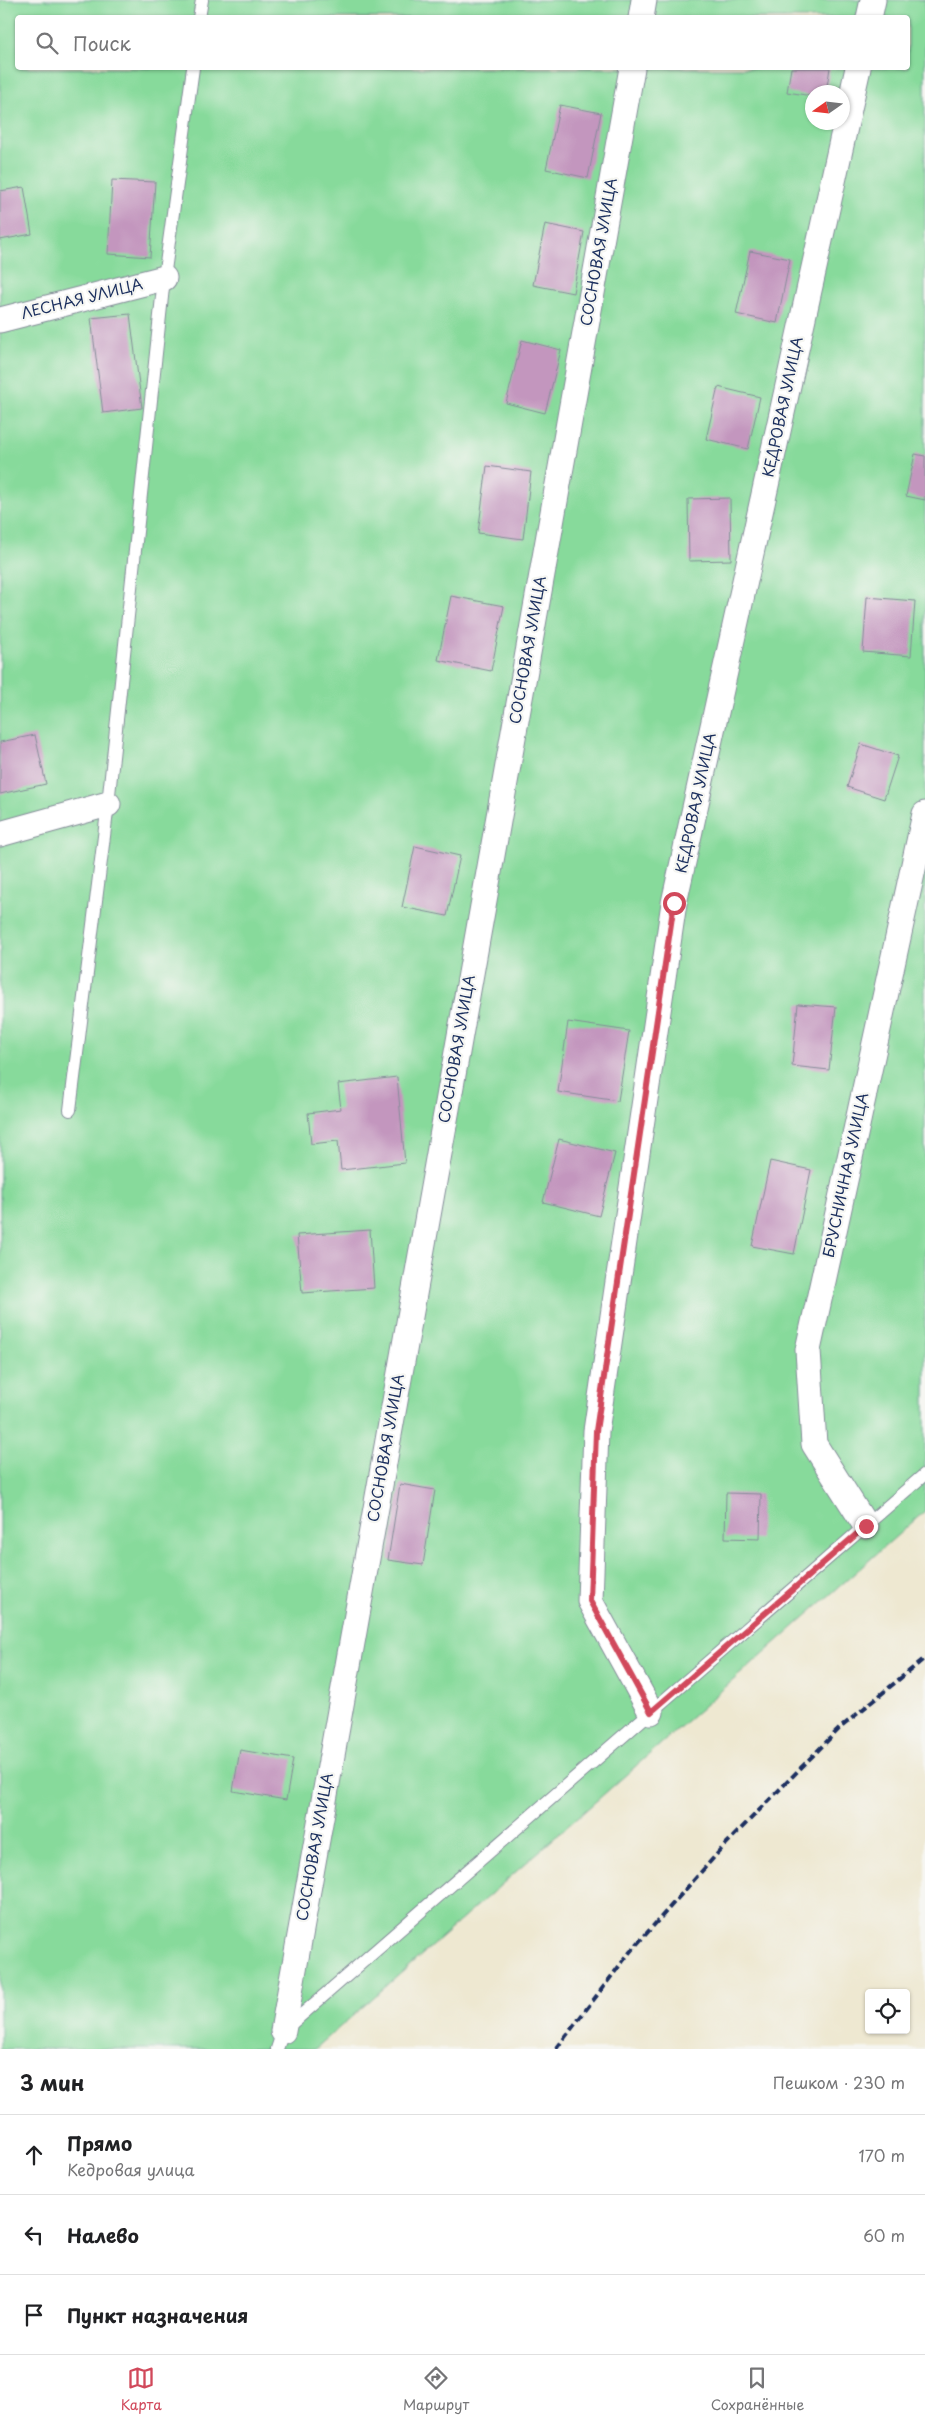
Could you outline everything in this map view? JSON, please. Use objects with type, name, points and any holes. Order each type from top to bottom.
[{"type":"street","points":[[642,15],[644,0]]},
{"type":"street","points":[[870,15],[872,0]]},
{"type":"street","name":"СОСНОВАЯ УЛИЦА","points":[[280,2040],[632,70]]},
{"type":"street","name":"КЕДРОВАЯ УЛИЦА","points":[[651,1712],[590,1601],[596,1431],[674,903],[858,70]]},
{"type":"street","name":"ЛЕСНАЯ УЛИЦА","points":[[0,320],[164,278]]},
{"type":"street","points":[[0,834],[108,804]]},
{"type":"street","name":"БРУСНИЧНАЯ УЛИЦА","points":[[866,1526],[814,1444],[808,1350],[925,814]]},
{"type":"lane","points":[[200,15],[202,0]]},
{"type":"lane","points":[[70,1110],[108,804],[164,278],[192,70]]},
{"type":"lane","points":[[280,2040],[651,1712],[925,1474]]},
{"type":"green space","points":[[0,0],[925,0],[925,1511],[315,2049],[0,2049]]},
{"type":"building","points":[[791,70],[830,70],[827,85],[805,85],[805,95],[787,92]]},
{"type":"building","points":[[560,105],[601,113],[588,178],[546,169]]},
{"type":"building","points":[[112,180],[155,182],[150,257],[108,254]]},
{"type":"building","points":[[24,187],[32,234],[0,240],[0,191]]},
{"type":"building","points":[[545,224],[584,232],[573,293],[533,285]]},
{"type":"building","points":[[750,251],[790,259],[777,323],[736,314]]},
{"type":"building","points":[[130,314],[142,408],[103,413],[91,318]]},
{"type":"building","points":[[522,340],[561,350],[545,413],[506,403]]},
{"type":"building","points":[[718,387],[760,397],[748,449],[706,439]]},
{"type":"building","points":[[915,454],[925,456],[925,500],[906,496]]},
{"type":"building","points":[[487,466],[531,472],[523,539],[478,533]]},
{"type":"building","points":[[730,498],[731,560],[689,561],[688,499]]},
{"type":"building","points":[[451,596],[504,606],[491,671],[438,660]]},
{"type":"building","points":[[867,597],[915,601],[911,656],[863,652]]},
{"type":"building","points":[[35,735],[46,784],[0,794],[0,742]]},
{"type":"building","points":[[861,744],[898,756],[884,799],[847,787]]},
{"type":"building","points":[[415,846],[460,856],[447,916],[402,907]]},
{"type":"building","points":[[798,1004],[836,1007],[829,1070],[792,1066]]},
{"type":"building","points":[[568,1022],[629,1031],[618,1101],[558,1092]]},
{"type":"building","points":[[397,1077],[405,1163],[341,1170],[338,1141],[311,1144],[308,1113],[341,1109],[338,1084]]},
{"type":"building","points":[[559,1139],[615,1153],[599,1216],[543,1202]]},
{"type":"building","points":[[770,1161],[811,1170],[794,1254],[752,1246]]},
{"type":"building","points":[[370,1230],[374,1288],[302,1293],[297,1235]]},
{"type":"building","points":[[400,1484],[435,1490],[423,1565],[388,1560]]},
{"type":"building","points":[[726,1493],[761,1494],[760,1539],[725,1538]]},
{"type":"building","points":[[240,1750],[293,1759],[286,1800],[233,1791]]},
{"type":"railway","points":[[556,2049],[630,1952],[725,1845],[840,1728],[925,1658]]},
{"type":"route","points":[[674,903],[596,1431],[590,1601],[651,1712],[866,1526]]}]
